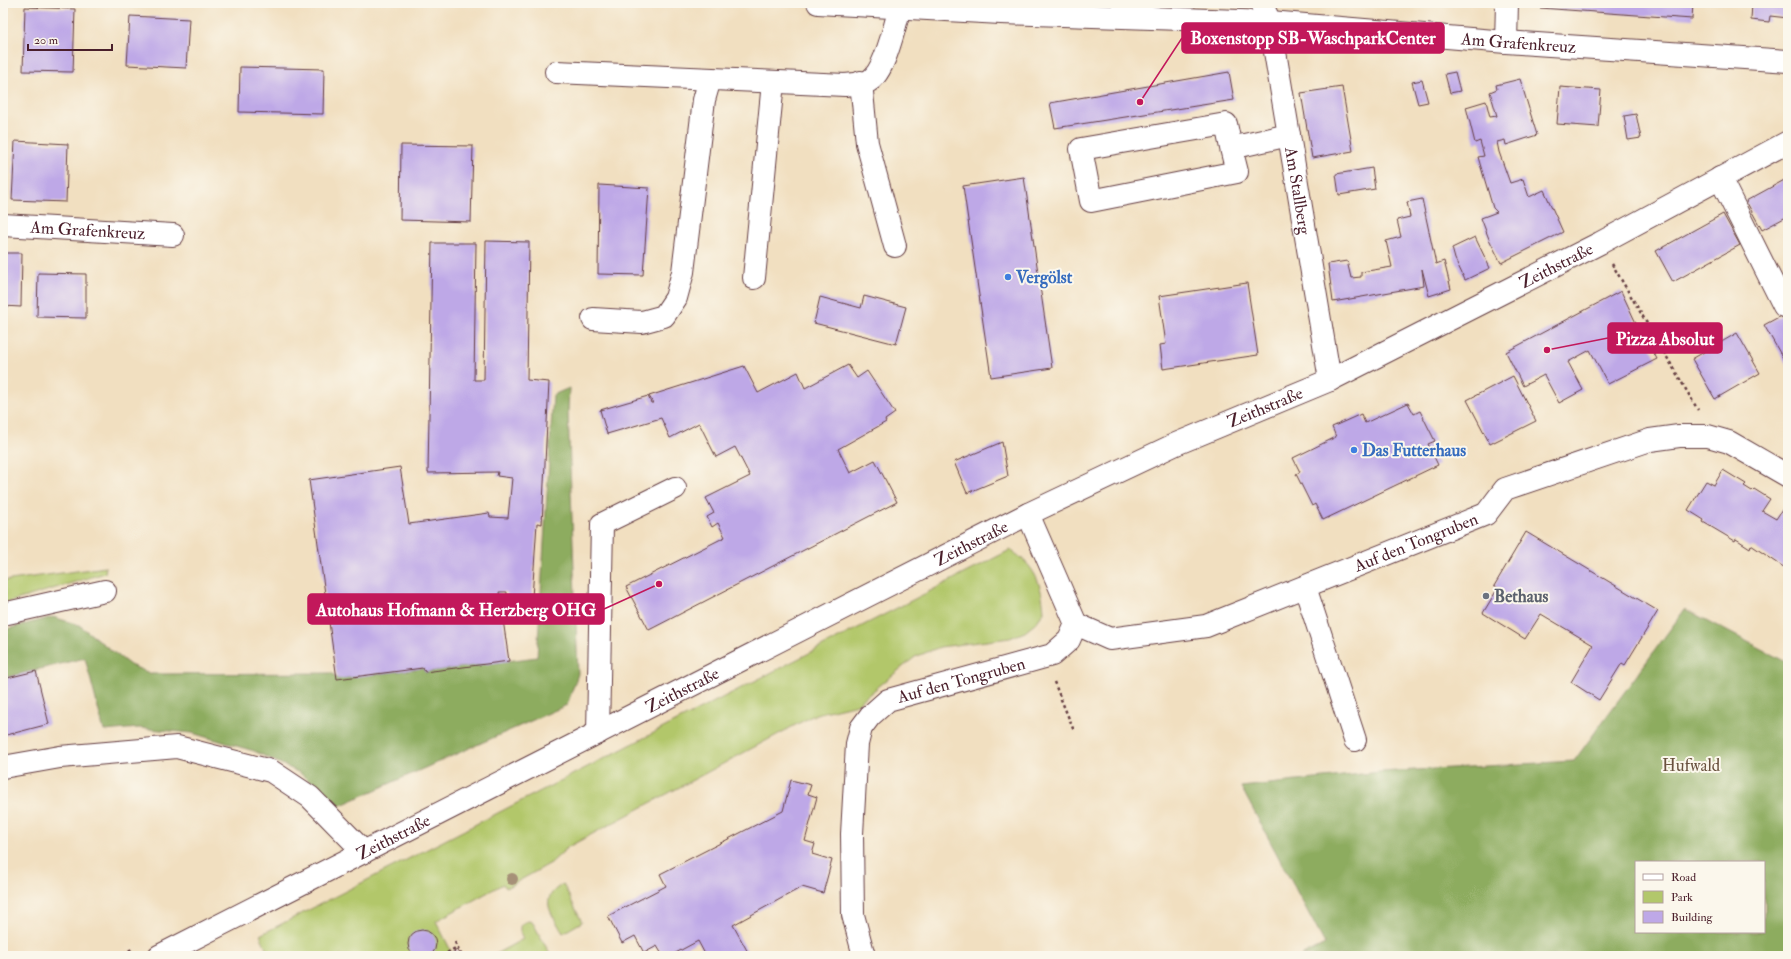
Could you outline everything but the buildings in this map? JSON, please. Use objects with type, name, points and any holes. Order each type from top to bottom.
[{"type":"street","name":"Am Grafenkreuz","points":[[818,3],[900,7],[1266,13],[1506,42],[1788,61]]},
{"type":"street","points":[[1506,42],[1507,3]]},
{"type":"street","points":[[556,72],[845,85],[869,81],[877,73],[886,54],[900,7]]},
{"type":"street","name":"Am Stallberg","points":[[1266,13],[1289,135],[1330,380]]},
{"type":"street","points":[[593,319],[642,322],[664,316],[676,298],[683,272],[704,100],[710,79]]},
{"type":"street","points":[[754,278],[773,82]]},
{"type":"street","points":[[861,82],[867,143],[895,246]]},
{"type":"street","points":[[1226,124],[1231,148],[1237,172],[1091,201],[1081,149],[1226,124]]},
{"type":"street","points":[[1231,148],[1289,135]]},
{"type":"street","name":"Zeithstraße","points":[[159,956],[1028,514],[1176,444],[1330,380],[1600,243],[1788,142]]},
{"type":"street","points":[[1720,178],[1784,306]]},
{"type":"street","name":"Am Grafenkreuz","points":[[3,225],[172,235]]},
{"type":"street","name":"Auf den Tongruben","points":[[864,956],[852,915],[852,834],[857,744],[861,728],[870,716],[888,700],[1052,655],[1070,640],[1076,624],[1110,639],[1206,626],[1486,514],[1505,489],[1650,440],[1678,436],[1708,436],[1729,442],[1788,476]]},
{"type":"street","points":[[598,733],[602,524],[675,488]]},
{"type":"street","points":[[1028,514],[1076,624]]},
{"type":"street","points":[[1305,587],[1355,740]]},
{"type":"street","points":[[3,614],[105,591]]},
{"type":"street","points":[[3,768],[60,757],[177,747],[272,771],[310,797],[364,852]]},
{"type":"path","points":[[1600,243],[1706,423],[1708,436]]},
{"type":"path","points":[[1054,683],[1074,731]]},
{"type":"path","points":[[454,942],[462,956]]},
{"type":"path","points":[[442,956],[457,947]]},
{"type":"green space","points":[[569,388],[568,412],[578,674],[567,705],[339,806],[300,773],[254,751],[192,733],[139,728],[104,731],[85,658],[3,678],[3,630],[53,617],[79,625],[130,665],[152,674],[332,673],[337,679],[423,668],[425,672],[537,657],[553,395]]},
{"type":"green space","points":[[1010,550],[1026,562],[1036,576],[1043,602],[1044,612],[1036,623],[1025,632],[1010,638],[940,647],[915,657],[857,704],[816,714],[568,847],[551,863],[506,888],[503,884],[436,921],[451,951],[442,956],[270,956],[260,935]]},
{"type":"green space","points":[[106,567],[105,573],[3,604],[3,581]]},
{"type":"green space","name":"Hufwald","points":[[1685,609],[1788,663],[1788,956],[1301,956],[1325,944],[1241,787],[1380,772],[1574,761]]},
{"type":"green space","points":[[563,884],[582,922],[563,933],[551,913],[549,901],[550,895]]},
{"type":"green space","points":[[529,921],[533,923],[551,956],[534,956],[533,954],[529,956],[492,956],[523,939],[520,927],[522,923]]},
{"type":"place","name":"Boxenstopp SB-WaschparkCenter","points":[[1140,102]]},
{"type":"place","name":"Vergölst","points":[[1008,277]]},
{"type":"place","name":"Pizza Absolut","points":[[1547,350]]},
{"type":"place","name":"Das Futterhaus","points":[[1354,450]]},
{"type":"place","name":"Autohaus Hofmann & Herzberg OHG","points":[[659,584]]},
{"type":"place","name":"Bethaus","points":[[1486,596]]}]
